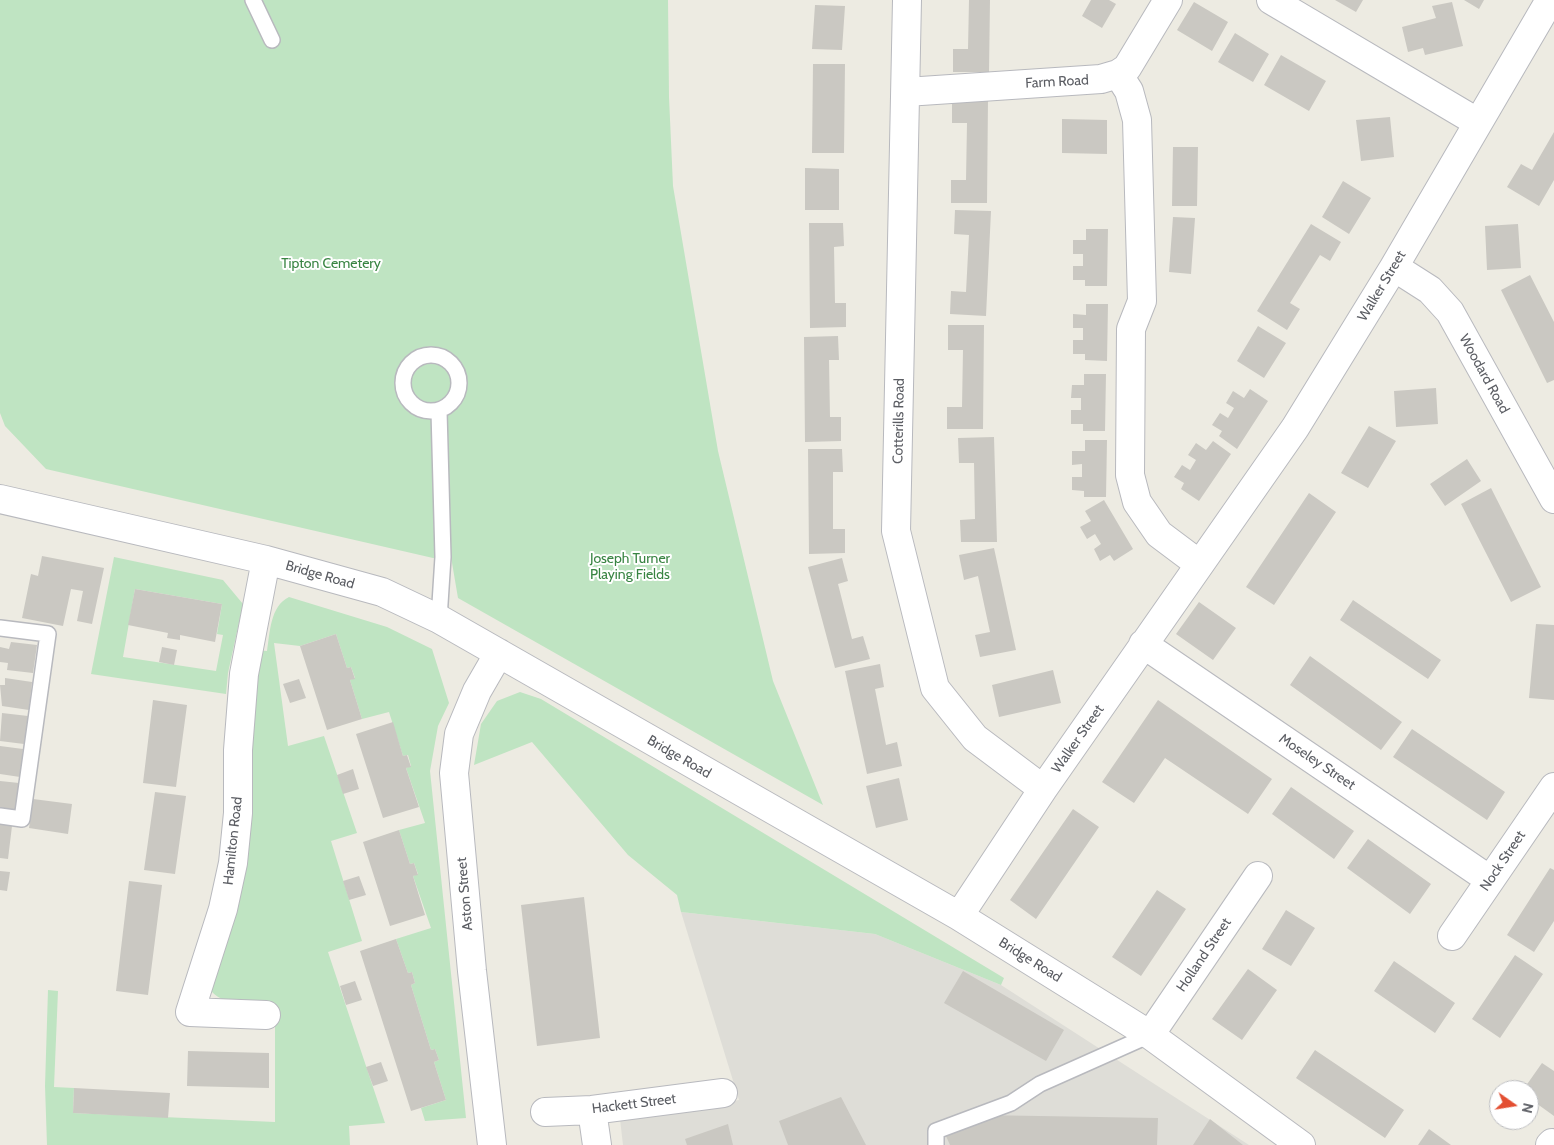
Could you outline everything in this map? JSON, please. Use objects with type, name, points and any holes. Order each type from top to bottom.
[{"type":"street","name":"Cotterills Road","points":[[907,0],[896,530],[935,688],[975,738],[1042,789]]},
{"type":"street","points":[[1168,0],[1127,68],[1118,74],[1129,91],[1138,120],[1142,301],[1131,329],[1130,475],[1138,502],[1159,534],[1199,564]]},
{"type":"street","points":[[1270,0],[1477,122]]},
{"type":"street","name":"Walker Street","points":[[958,916],[1042,789],[1295,428],[1394,267],[1550,0]]},
{"type":"street","name":"Farm Road","points":[[906,92],[1102,79],[1118,74]]},
{"type":"street","name":"Woodard Road","points":[[1394,267],[1430,290],[1450,312],[1554,499]]},
{"type":"street","name":"Bridge Road","points":[[0,499],[266,560],[382,592],[439,619],[958,916],[1150,1035],[1301,1145]]},
{"type":"street","name":"Hamilton Road","points":[[266,560],[244,674],[238,750],[238,813],[233,863],[224,908],[190,1012],[266,1015]]},
{"type":"street","name":"Moseley Street","points":[[1143,644],[1490,880]]},
{"type":"street","name":"Aston Street","points":[[492,1145],[472,971],[454,772],[458,734],[476,691],[499,653]]},
{"type":"street","name":"Nock Street","points":[[1452,936],[1554,787]]},
{"type":"street","name":"Holland Street","points":[[1150,1035],[1258,876]]},
{"type":"street","name":"Hackett Street","points":[[545,1112],[592,1110],[723,1093]]},
{"type":"street","points":[[592,1110],[597,1145]]},
{"type":"lane","points":[[253,0],[272,40]]},
{"type":"lane","points":[[439,411],[443,557],[439,619]]},
{"type":"lane","points":[[0,628],[48,634],[22,819],[0,816]]},
{"type":"lane","points":[[936,1145],[936,1131],[1011,1103],[1040,1084],[1150,1035]]},
{"type":"shaded area","points":[[681,912],[875,934],[1001,985],[1249,1145],[623,1145],[620,1119],[739,1100]]},
{"type":"green space","name":"Tipton Cemetery","points":[[0,0],[668,0],[669,97],[673,186],[718,451],[773,681],[823,805],[458,598],[451,557],[433,558],[46,469],[5,426],[0,413]]},
{"type":"green space","points":[[114,557],[223,580],[243,604],[228,673],[226,694],[91,674]],"holes":[[[135,589],[222,604],[217,634],[223,635],[216,671],[123,657]]]},
{"type":"green space","points":[[289,597],[387,627],[432,649],[449,703],[438,726],[430,771],[466,1118],[425,1121],[421,1108],[446,1100],[434,1062],[439,1060],[435,1049],[431,1050],[411,985],[415,983],[412,972],[408,973],[396,939],[431,928],[413,876],[418,874],[414,863],[410,864],[399,830],[425,823],[406,768],[411,766],[408,755],[403,756],[389,712],[362,719],[350,680],[355,678],[351,667],[347,668],[336,634],[300,646],[274,643],[288,746],[324,736],[357,833],[331,841],[362,941],[328,952],[385,1123],[349,1126],[350,1145],[47,1145],[45,1086],[48,990],[58,991],[54,1087],[74,1088],[73,1113],[275,1122],[275,1005],[232,1003],[211,991],[255,650],[267,651],[274,613],[283,601]]},
{"type":"green space","points":[[520,692],[541,699],[1004,978],[1001,985],[875,934],[681,912],[677,895],[628,855],[532,742],[474,765],[481,724],[497,701]]},
{"type":"building","points":[[969,0],[990,0],[989,72],[953,72],[953,49],[968,49]]},
{"type":"building","points":[[1091,0],[1109,0],[1116,4],[1102,28],[1082,16]]},
{"type":"building","points":[[1335,0],[1363,0],[1356,12]]},
{"type":"building","points":[[1464,0],[1484,0],[1479,9]]},
{"type":"building","points":[[1194,2],[1228,22],[1212,51],[1177,30]]},
{"type":"building","points":[[1452,2],[1463,46],[1425,55],[1423,48],[1408,52],[1402,27],[1436,18],[1432,6]]},
{"type":"building","points":[[815,5],[845,6],[842,50],[812,49]]},
{"type":"building","points":[[1235,33],[1269,54],[1253,82],[1218,62]]},
{"type":"building","points":[[1281,55],[1326,81],[1309,111],[1264,85]]},
{"type":"building","points":[[813,64],[845,64],[844,153],[812,153]]},
{"type":"building","points":[[952,98],[988,99],[987,203],[951,203],[951,180],[966,180],[967,123],[952,123]]},
{"type":"building","points":[[1390,117],[1394,157],[1361,161],[1356,120]]},
{"type":"building","points":[[1062,119],[1107,120],[1107,154],[1062,153]]},
{"type":"building","points":[[1554,132],[1554,180],[1539,206],[1507,187],[1521,164],[1532,170]]},
{"type":"building","points":[[1173,147],[1198,147],[1197,206],[1172,206]]},
{"type":"building","points":[[805,168],[839,169],[839,210],[805,210]]},
{"type":"building","points":[[1343,181],[1371,198],[1349,234],[1322,217]]},
{"type":"building","points":[[955,210],[991,211],[986,316],[950,314],[951,291],[966,292],[969,235],[954,234]]},
{"type":"building","points":[[1173,217],[1195,218],[1191,274],[1169,272]]},
{"type":"building","points":[[809,223],[843,223],[844,246],[834,247],[835,303],[846,303],[846,327],[810,328]]},
{"type":"building","points":[[1311,224],[1341,242],[1330,261],[1320,255],[1290,303],[1300,309],[1287,330],[1257,311]]},
{"type":"building","points":[[1518,224],[1521,268],[1487,270],[1485,226]]},
{"type":"building","points":[[1086,229],[1108,229],[1107,286],[1085,286],[1085,280],[1073,280],[1073,266],[1083,266],[1083,254],[1073,254],[1073,240],[1086,240]]},
{"type":"building","points":[[1530,275],[1554,322],[1554,380],[1547,383],[1501,290]]},
{"type":"building","points":[[1086,304],[1108,304],[1107,361],[1085,360],[1085,354],[1073,354],[1073,340],[1083,340],[1083,328],[1073,328],[1073,314],[1086,315]]},
{"type":"building","points":[[948,325],[984,325],[983,429],[947,429],[947,407],[962,407],[963,350],[948,350]]},
{"type":"building","points":[[1258,326],[1286,343],[1264,378],[1237,361]]},
{"type":"building","points":[[838,336],[839,360],[829,360],[830,417],[841,417],[841,441],[805,442],[804,337]]},
{"type":"building","points":[[1084,374],[1106,374],[1105,431],[1083,431],[1083,424],[1071,424],[1071,410],[1081,410],[1081,398],[1071,398],[1072,385],[1084,385]]},
{"type":"building","points":[[1436,388],[1438,424],[1396,427],[1394,391]]},
{"type":"building","points":[[1250,389],[1268,401],[1237,449],[1219,436],[1222,431],[1212,425],[1220,413],[1228,418],[1234,408],[1226,403],[1233,391],[1244,398]]},
{"type":"building","points":[[1369,426],[1396,441],[1368,488],[1341,473]]},
{"type":"building","points":[[994,437],[997,542],[961,542],[960,520],[975,519],[974,463],[959,463],[958,438]]},
{"type":"building","points":[[1085,440],[1107,440],[1106,497],[1084,497],[1084,491],[1072,490],[1072,477],[1082,477],[1082,464],[1072,465],[1072,451],[1085,451]]},
{"type":"building","points":[[1213,441],[1231,454],[1199,501],[1181,489],[1184,483],[1174,477],[1182,465],[1190,470],[1196,460],[1188,455],[1196,443],[1206,450]]},
{"type":"building","points":[[808,449],[842,449],[843,472],[833,472],[833,529],[845,529],[845,553],[809,554]]},
{"type":"building","points":[[1467,459],[1481,481],[1445,506],[1430,484]]},
{"type":"building","points":[[1491,488],[1541,587],[1511,602],[1461,504]]},
{"type":"building","points":[[1309,493],[1336,512],[1274,605],[1246,587]]},
{"type":"building","points":[[1104,500],[1133,549],[1114,561],[1110,555],[1100,561],[1094,549],[1101,544],[1095,534],[1087,539],[1080,527],[1091,521],[1085,511]]},
{"type":"building","points":[[994,548],[1016,650],[980,657],[975,635],[990,632],[978,576],[964,580],[959,555]]},
{"type":"building","points":[[42,556],[104,568],[92,624],[77,621],[83,591],[71,589],[63,626],[22,618],[31,574],[38,576]]},
{"type":"building","points":[[842,558],[848,581],[838,584],[852,639],[863,636],[870,659],[835,668],[808,567]]},
{"type":"building","points":[[135,589],[222,604],[215,642],[180,635],[180,640],[167,638],[168,633],[128,625]]},
{"type":"building","points":[[1353,600],[1441,660],[1428,679],[1340,620]]},
{"type":"building","points":[[1199,602],[1236,628],[1213,660],[1176,634]]},
{"type":"building","points":[[1536,624],[1554,625],[1554,700],[1529,698]]},
{"type":"building","points":[[336,634],[347,668],[351,667],[355,679],[350,680],[362,719],[327,730],[300,646]]},
{"type":"building","points":[[11,642],[37,645],[33,673],[7,670],[8,663],[0,662],[0,647],[9,649]]},
{"type":"building","points":[[162,647],[177,650],[174,665],[159,662]]},
{"type":"building","points":[[1310,656],[1402,722],[1381,750],[1290,685]]},
{"type":"building","points":[[880,664],[884,687],[875,689],[886,745],[897,742],[902,766],[867,774],[845,671]]},
{"type":"building","points":[[1053,670],[1061,703],[999,717],[992,685]]},
{"type":"building","points":[[5,678],[32,682],[29,710],[2,706],[0,685],[5,685]]},
{"type":"building","points":[[299,679],[306,698],[290,703],[283,684]]},
{"type":"building","points":[[153,700],[187,705],[176,787],[143,783]]},
{"type":"building","points":[[1158,700],[1272,779],[1248,814],[1165,758],[1134,803],[1102,782]]},
{"type":"building","points":[[2,713],[28,716],[24,744],[0,741]]},
{"type":"building","points":[[393,722],[403,756],[407,755],[411,767],[406,768],[419,807],[383,818],[356,734]]},
{"type":"building","points":[[1412,729],[1505,792],[1487,820],[1393,757]]},
{"type":"building","points":[[0,746],[23,749],[20,777],[0,774]]},
{"type":"building","points":[[353,769],[359,789],[343,794],[337,775]]},
{"type":"building","points":[[899,778],[908,820],[876,828],[866,786]]},
{"type":"building","points":[[0,781],[19,783],[16,810],[0,808]]},
{"type":"building","points":[[1291,787],[1354,831],[1334,859],[1272,814]]},
{"type":"building","points":[[155,792],[186,796],[175,874],[144,870]]},
{"type":"building","points":[[33,799],[72,804],[68,834],[29,828]]},
{"type":"building","points":[[1073,809],[1099,827],[1036,919],[1010,900]]},
{"type":"building","points":[[0,824],[12,826],[8,859],[0,858]]},
{"type":"building","points":[[399,830],[410,864],[414,863],[418,875],[413,876],[425,915],[390,926],[363,842]]},
{"type":"building","points":[[1368,839],[1431,884],[1410,914],[1347,868]]},
{"type":"building","points":[[1550,868],[1554,870],[1554,921],[1534,952],[1507,935]]},
{"type":"building","points":[[0,871],[10,872],[7,891],[0,890]]},
{"type":"building","points":[[359,876],[366,895],[349,900],[343,881]]},
{"type":"building","points":[[129,881],[162,885],[148,995],[116,991]]},
{"type":"building","points":[[1157,890],[1186,909],[1141,976],[1112,957]]},
{"type":"building","points":[[584,897],[600,1038],[537,1046],[521,905]]},
{"type":"building","points":[[1286,910],[1315,928],[1291,966],[1262,949]]},
{"type":"building","points":[[396,939],[408,973],[412,972],[415,983],[411,985],[431,1050],[435,1049],[439,1060],[434,1062],[446,1100],[411,1111],[360,951]]},
{"type":"building","points":[[1515,955],[1543,974],[1500,1038],[1472,1019]]},
{"type":"building","points":[[1394,961],[1455,1003],[1435,1033],[1374,991]]},
{"type":"building","points":[[1248,969],[1277,990],[1242,1040],[1212,1019]]},
{"type":"building","points":[[963,971],[1064,1030],[1046,1061],[944,1003]]},
{"type":"building","points":[[355,981],[362,1000],[346,1005],[340,986]]},
{"type":"building","points":[[1315,1050],[1404,1110],[1385,1138],[1296,1078]]},
{"type":"building","points":[[188,1051],[269,1053],[269,1088],[187,1086]]},
{"type":"building","points":[[381,1062],[388,1081],[373,1086],[366,1067]]},
{"type":"building","points":[[1542,1063],[1554,1071],[1554,1116],[1539,1105],[1539,1080],[1530,1080]]},
{"type":"building","points":[[74,1088],[170,1093],[168,1118],[73,1113]]},
{"type":"building","points":[[841,1097],[866,1145],[788,1145],[779,1121]]},
{"type":"building","points":[[980,1115],[1158,1118],[1157,1145],[950,1145],[946,1136]]},
{"type":"building","points":[[1210,1119],[1243,1145],[1193,1145]]},
{"type":"building","points":[[728,1124],[733,1145],[687,1145],[685,1139]]},
{"type":"building","points":[[1429,1129],[1451,1145],[1418,1145]]},
{"type":"park label","name":"Joseph Turner Playing Fields","points":[[630,568]]}]
